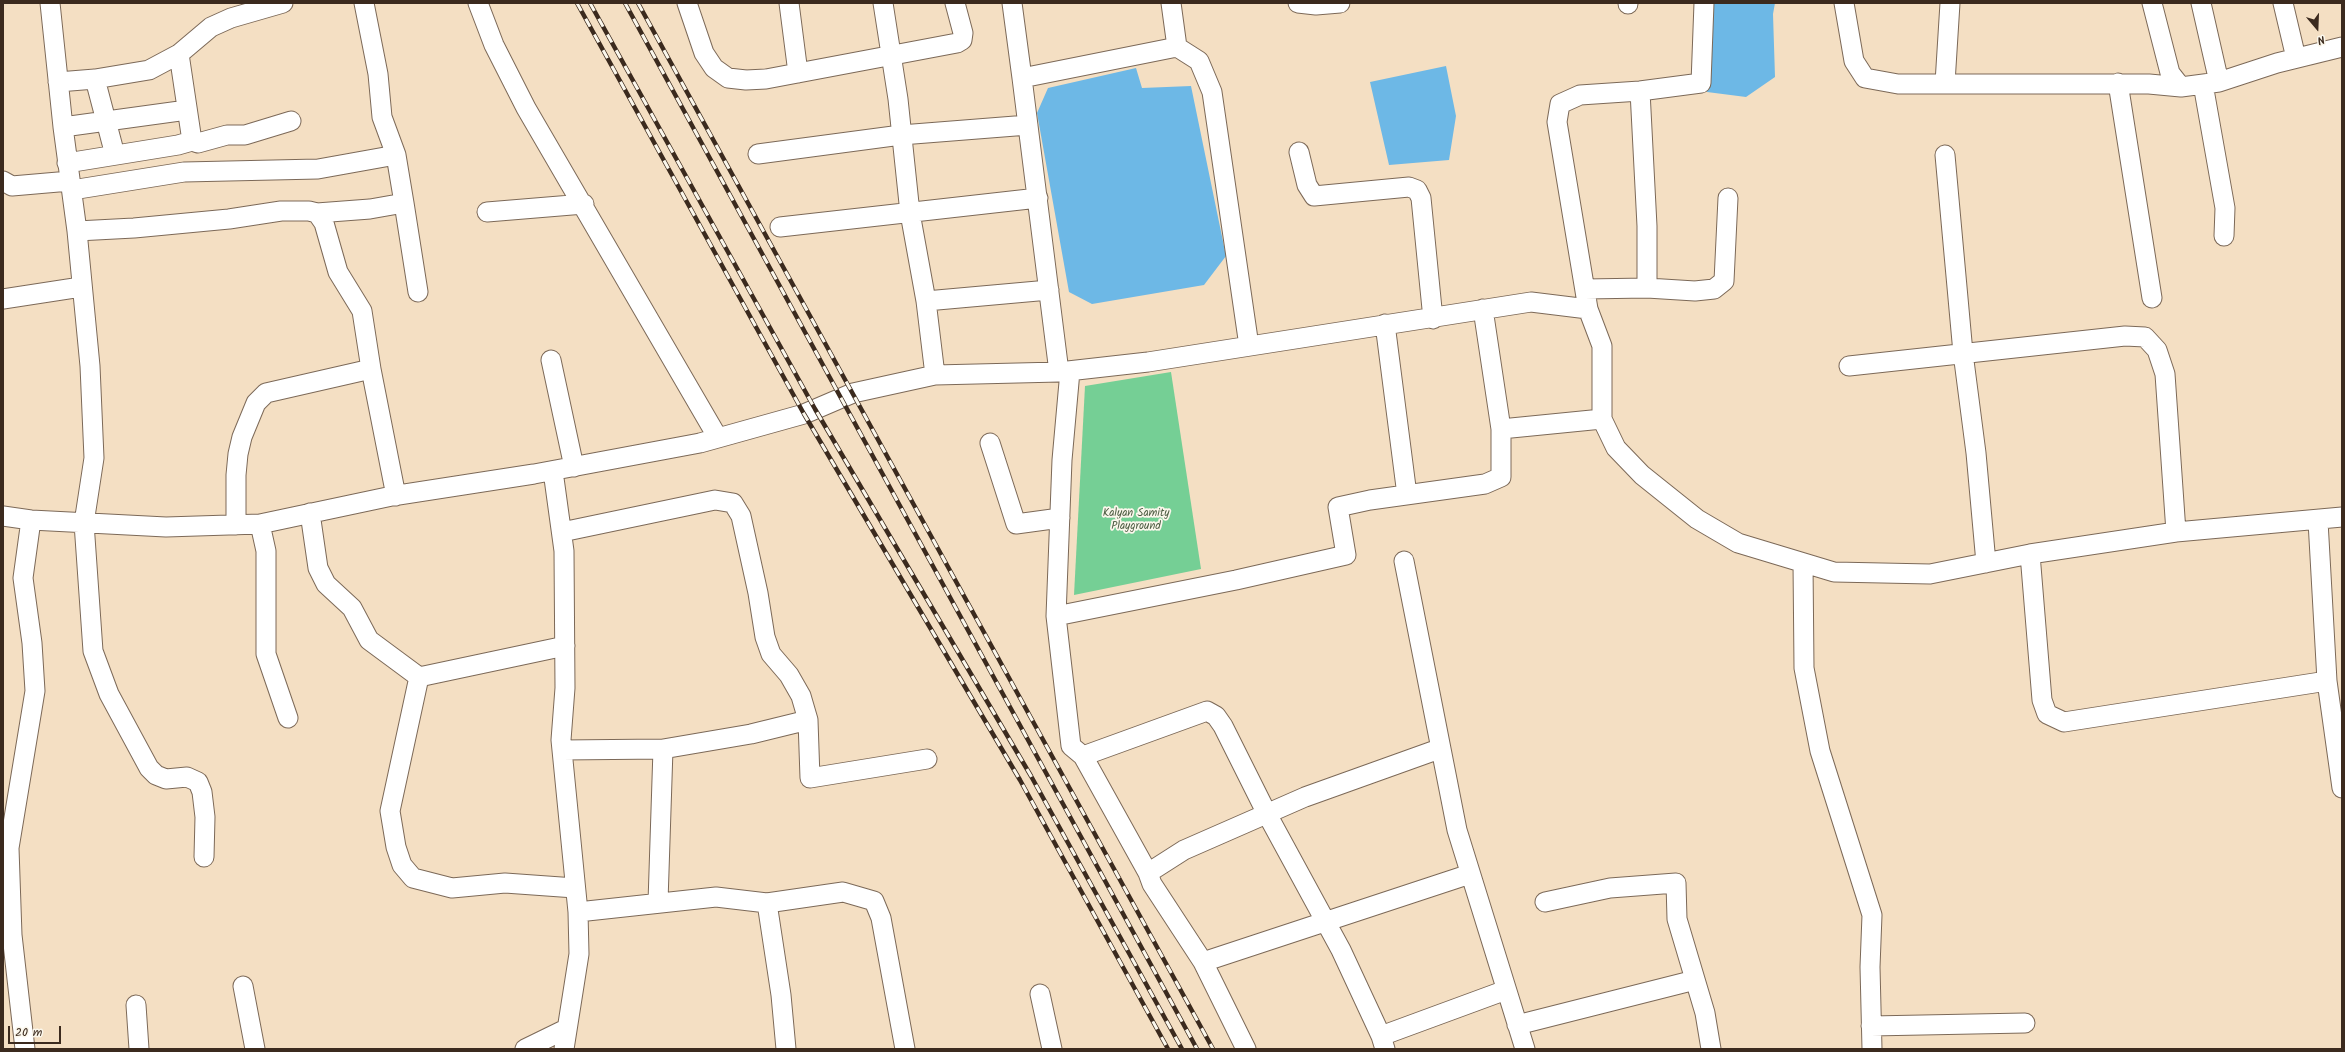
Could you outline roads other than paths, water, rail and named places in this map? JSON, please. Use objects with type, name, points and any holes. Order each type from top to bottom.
[{"type":"street","points":[[50,3],[67,163],[77,231],[81,287],[90,366],[94,458],[84,523],[93,652],[109,694],[149,768],[156,775],[166,779],[187,777],[198,782],[202,792],[205,817],[204,857]]},
{"type":"street","points":[[58,82],[94,79],[149,70],[179,54],[211,27],[231,18],[283,3]]},
{"type":"street","points":[[364,3],[378,74],[382,117],[396,155],[418,292]]},
{"type":"street","points":[[478,3],[508,75],[718,438]]},
{"type":"street","points":[[687,3],[704,52],[714,68],[728,78],[766,79],[957,43],[962,40],[963,33],[955,3]]},
{"type":"street","points":[[790,3],[798,73]]},
{"type":"street","points":[[883,3],[902,135],[910,213],[926,301],[935,374]]},
{"type":"street","points":[[1012,3],[1049,290],[1064,371],[1056,616],[1071,746],[1083,756],[1148,873],[1152,884],[1203,962],[1246,1049]]},
{"type":"street","points":[[1172,3],[1177,47]]},
{"type":"street","points":[[1298,3],[1316,5],[1340,3]]},
{"type":"street","points":[[1704,3],[1701,84],[1640,91],[1580,95],[1560,104],[1558,122],[1588,309],[1602,346],[1602,419],[1616,448],[1642,475],[1697,519],[1738,543],[1834,572],[1930,574],[2030,554],[2176,532],[2318,521],[2342,517]]},
{"type":"street","points":[[1844,3],[1854,61],[1865,78],[1898,84],[2118,83],[2181,87],[2211,83],[2296,58],[2342,47]]},
{"type":"street","points":[[1945,84],[1950,3]]},
{"type":"street","points":[[2152,3],[2170,73],[2181,87]]},
{"type":"street","points":[[2201,3],[2225,208],[2224,236]]},
{"type":"street","points":[[2283,3],[2296,58]]},
{"type":"street","points":[[1022,78],[1177,47],[1199,61],[1212,92],[1249,346]]},
{"type":"street","points":[[179,54],[186,110],[192,141]]},
{"type":"street","points":[[94,79],[115,155]]},
{"type":"street","points":[[2118,83],[2152,298]]},
{"type":"street","points":[[1640,91],[1647,226],[1647,288]]},
{"type":"street","points":[[63,127],[186,110]]},
{"type":"street","points":[[67,163],[178,146],[192,141],[198,142],[227,135],[244,135],[291,121]]},
{"type":"street","points":[[758,154],[902,135],[1028,125]]},
{"type":"street","points":[[1299,152],[1307,185],[1314,196],[1409,187],[1417,190],[1421,198],[1433,318]]},
{"type":"street","points":[[3,181],[5,184],[12,186],[71,186],[184,172],[318,169],[396,155]]},
{"type":"street","points":[[1945,155],[1963,353],[1976,453],[1986,563]]},
{"type":"street","points":[[780,227],[1038,198]]},
{"type":"street","points":[[1585,289],[1647,288],[1695,291],[1714,289],[1724,281],[1728,198]]},
{"type":"street","points":[[317,214],[370,209],[404,203]]},
{"type":"street","points":[[487,212],[584,204]]},
{"type":"street","points":[[77,231],[134,228],[229,219],[281,211],[309,210],[317,214],[324,223],[338,272],[362,311],[371,369],[396,496]]},
{"type":"street","points":[[3,299],[81,287]]},
{"type":"street","points":[[926,301],[1049,290]]},
{"type":"street","points":[[3,516],[31,520],[166,527],[260,524],[396,496],[553,471],[718,438],[804,414],[853,393],[935,374],[1064,371],[1148,362],[1531,302],[1588,309]]},
{"type":"street","points":[[1056,616],[1236,580],[1346,555],[1338,507],[1370,500],[1485,484],[1501,477],[1501,429],[1483,310]]},
{"type":"street","points":[[1385,324],[1407,495]]},
{"type":"street","points":[[1849,366],[2124,336],[2145,337],[2157,350],[2165,374],[2176,532]]},
{"type":"street","points":[[551,360],[574,467]]},
{"type":"street","points":[[236,524],[236,475],[238,454],[242,437],[256,403],[266,393],[371,369]]},
{"type":"street","points":[[1501,429],[1602,419]]},
{"type":"street","points":[[990,443],[1016,524],[1060,518]]},
{"type":"street","points":[[553,471],[564,551],[565,646],[562,750],[576,888],[579,954],[564,1049]]},
{"type":"street","points":[[562,532],[715,500],[733,503],[741,516],[758,593],[765,638],[771,654],[789,675],[801,696],[808,720],[810,778],[927,759]]},
{"type":"street","points":[[310,513],[318,568],[326,584],[352,608],[369,640],[419,677],[565,646]]},
{"type":"street","points":[[25,1049],[9,952],[9,848],[35,691],[32,643],[23,578],[31,520]]},
{"type":"street","points":[[2318,521],[2327,680],[2342,788]]},
{"type":"street","points":[[260,524],[266,552],[266,654],[288,718]]},
{"type":"street","points":[[2030,554],[2042,700],[2047,714],[2064,722],[2327,680]]},
{"type":"street","points":[[1404,561],[1422,650],[1439,749],[1457,830],[1525,1049]]},
{"type":"street","points":[[1803,563],[1804,668],[1820,751],[1872,915],[1872,1049]]},
{"type":"street","points":[[419,677],[390,811],[396,847],[402,865],[413,878],[452,888],[505,883],[576,888]]},
{"type":"street","points":[[1083,756],[1207,711],[1216,716],[1223,726],[1267,814],[1326,921],[1383,1042],[1506,990]]},
{"type":"street","points":[[562,750],[663,749],[751,734],[808,720]]},
{"type":"street","points":[[658,902],[663,749]]},
{"type":"street","points":[[1148,873],[1184,850],[1305,797],[1439,749]]},
{"type":"street","points":[[1203,962],[1470,874]]},
{"type":"street","points":[[1545,902],[1610,888],[1676,883],[1677,919],[1705,1013],[1712,1049]]},
{"type":"street","points":[[578,912],[716,896],[767,903],[843,892],[874,901],[881,918],[905,1049]]},
{"type":"street","points":[[767,903],[781,995],[786,1049]]},
{"type":"street","points":[[1517,1025],[1695,980]]},
{"type":"street","points":[[243,986],[254,1049]]},
{"type":"street","points":[[1040,994],[1052,1049]]},
{"type":"street","points":[[136,1005],[139,1049]]},
{"type":"street","points":[[1871,1026],[2025,1023]]},
{"type":"street","points":[[525,1049],[566,1029]]},
{"type":"water","points":[[1708,3],[1775,3],[1773,14],[1775,77],[1746,97],[1707,92]]},
{"type":"water","points":[[1446,66],[1456,116],[1449,160],[1389,165],[1370,82]]},
{"type":"water","points":[[1136,68],[1142,88],[1191,86],[1226,256],[1204,285],[1092,304],[1069,292],[1037,113],[1048,88]]},
{"type":"railway","points":[[577,3],[804,414],[1020,780],[1168,1049]]},
{"type":"railway","points":[[590,3],[815,409],[1031,776],[1182,1049]]},
{"type":"railway","points":[[625,3],[1197,1049]]},
{"type":"railway","points":[[638,3],[1213,1049]]},
{"type":"park label","name":"Kalyan Samity Playground","points":[[1136,520]]}]
